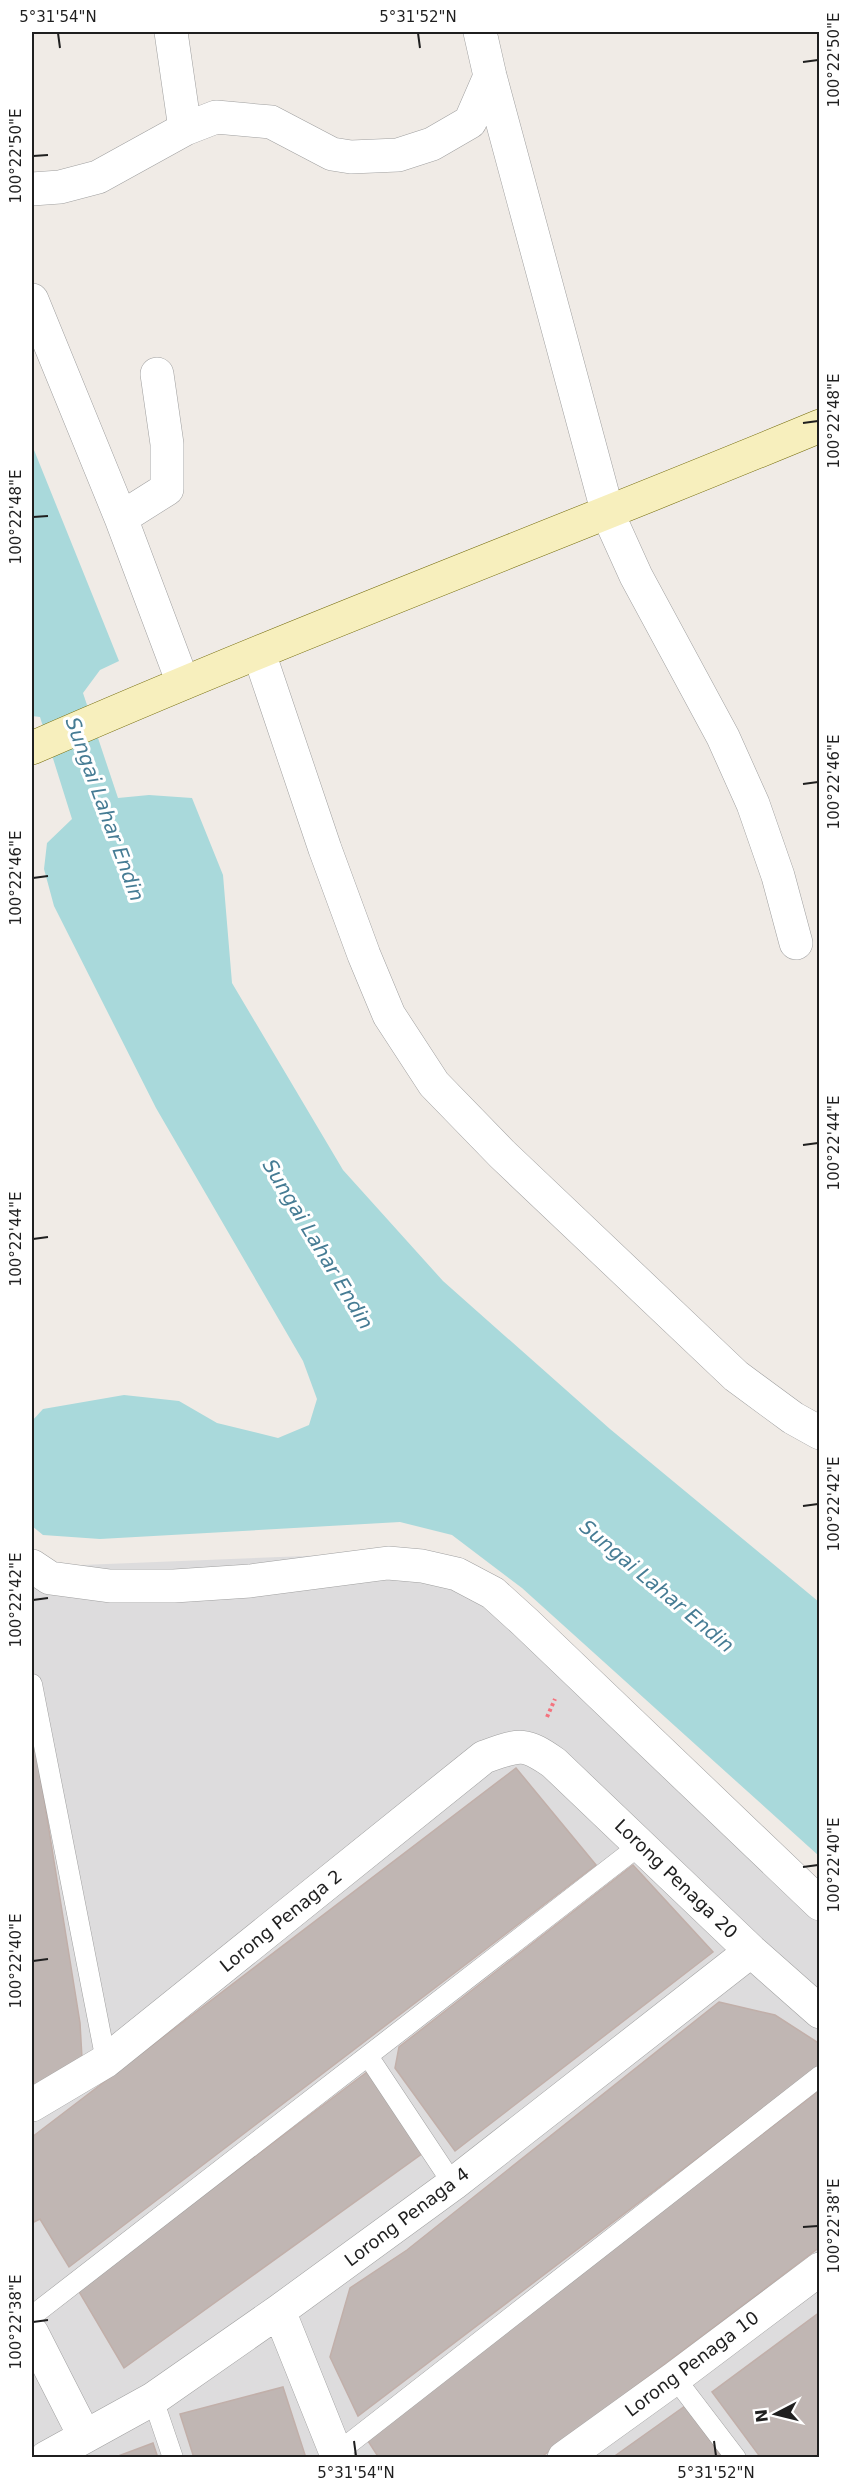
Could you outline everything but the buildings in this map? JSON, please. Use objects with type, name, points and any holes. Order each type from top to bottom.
[{"type":"street","points":[[171,32],[184,129]]},
{"type":"street","points":[[480,32],[609,514],[636,576],[723,737],[753,804],[778,876],[796,943]]},
{"type":"street","points":[[32,189],[60,187],[98,177],[184,129],[216,117],[271,122],[332,154],[351,157],[398,156],[432,144],[470,122],[490,76]]},
{"type":"street","points":[[32,300],[121,518],[183,683]]},
{"type":"street","points":[[121,518],[167,489],[167,444],[157,374]]},
{"type":"street","points":[[32,748],[390,598],[609,514],[819,426]]},
{"type":"street","points":[[259,653],[325,849],[364,956],[389,1016],[434,1084],[502,1154],[736,1376],[793,1418],[819,1433]]},
{"type":"street","points":[[32,1566],[50,1578],[110,1586],[174,1586],[250,1581],[388,1563],[422,1566],[457,1574],[493,1593],[819,1904]]},
{"type":"street","name":"Lorong Penaga 2","points":[[32,2105],[106,2061],[484,1758],[510,1748],[532,1748]]},
{"type":"street","name":"Lorong Penaga 20","points":[[532,1748],[554,1763],[751,1951],[819,2012]]},
{"type":"street","name":"Lorong Penaga 4","points":[[46,2457],[153,2399],[279,2312],[453,2184],[751,1951]]},
{"type":"street","name":"Lorong Penaga 10","points":[[564,2457],[675,2378],[819,2269]]},
{"type":"street","points":[[279,2312],[338,2455]]},
{"type":"street","points":[[32,2333],[84,2436]]},
{"type":"lane","points":[[32,1684],[106,2061]]},
{"type":"lane","points":[[32,2316],[640,1845]]},
{"type":"lane","points":[[368,2056],[453,2184]]},
{"type":"lane","points":[[338,2455],[819,2076]]},
{"type":"lane","points":[[675,2378],[736,2457]]},
{"type":"lane","points":[[153,2399],[172,2457]]},
{"type":"path","points":[[532,1748],[570,1666]]},
{"type":"shaded area","points":[[432,1551],[819,1922],[819,2457],[32,2457],[32,1567]]},
{"type":"water","name":"Sungai Lahar Endin","points":[[32,445],[119,661],[100,670],[83,693],[118,798],[149,795],[192,798],[223,875],[232,983],[343,1170],[443,1281],[610,1429],[819,1602],[819,1856],[522,1588],[452,1535],[400,1522],[100,1539],[43,1535],[32,1526],[32,1421],[43,1409],[124,1395],[179,1401],[217,1423],[278,1438],[309,1425],[317,1399],[303,1361],[156,1108],[54,906],[44,869],[47,843],[72,819],[40,717],[32,716]]}]
